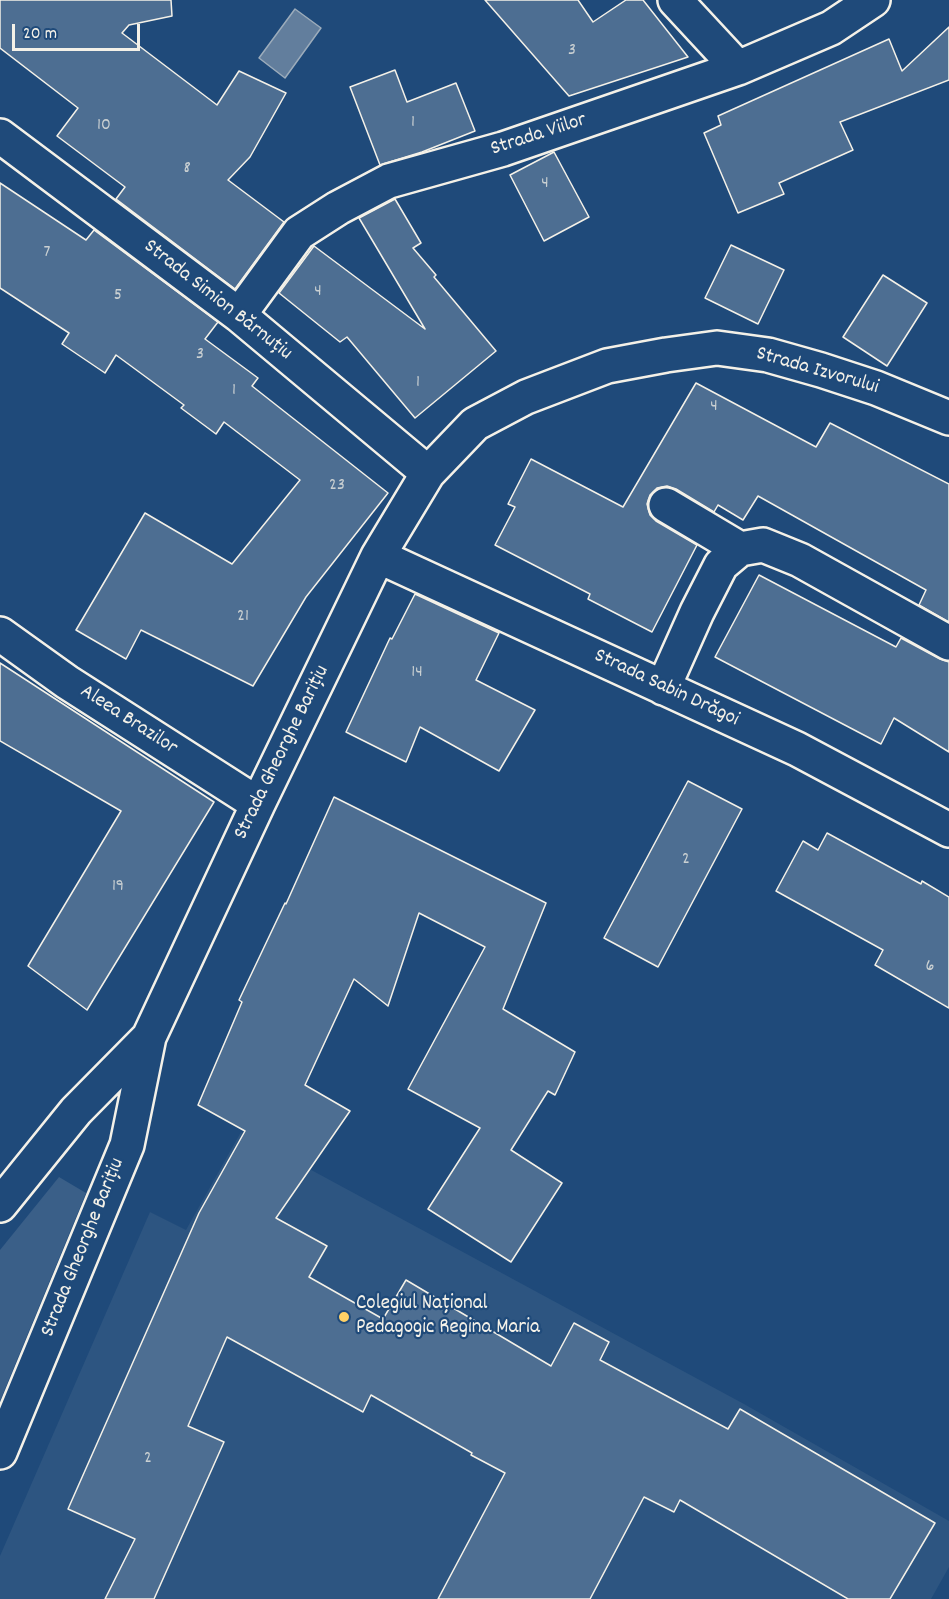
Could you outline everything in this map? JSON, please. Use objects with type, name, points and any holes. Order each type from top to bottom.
[{"type":"street","points":[[675,0],[738,68]]},
{"type":"street","name":"Strada Viilor","points":[[238,315],[299,233],[338,208],[389,181],[503,149],[738,68],[831,28],[873,0]]},
{"type":"street","name":"Strada Simion Bărnuțiu","points":[[0,136],[238,315],[428,473]]},
{"type":"street","name":"Strada Izvorului","points":[[428,473],[475,424],[526,397],[607,366],[717,348],[768,355],[821,370],[876,388],[949,418]]},
{"type":"street","name":"Strada Gheorghe Barițiu","points":[[0,1452],[127,1145],[149,1037],[378,556],[428,473]]},
{"type":"street","points":[[666,505],[740,549]]},
{"type":"street","points":[[663,688],[721,565],[740,549],[763,546],[800,560],[949,644]]},
{"type":"street","name":"Strada Sabin Drăgoi","points":[[378,556],[796,749],[949,830]]},
{"type":"street","name":"Aleea Brazilor","points":[[0,634],[67,682],[258,804]]},
{"type":"street","name":"Strada Gheorghe Barițiu","points":[[0,1205],[76,1111],[149,1037]]},
{"type":"shaded area","points":[[295,9],[321,28],[285,78],[259,58]]},
{"type":"shaded area","name":"Colegiul Național Pedagogic Regina Maria","points":[[241,1132],[744,1404],[949,1521],[949,1567],[931,1599],[0,1599],[0,1556],[150,1212],[186,1230]]},
{"type":"shaded area","points":[[59,1177],[86,1193],[0,1401],[0,1250]]},
{"type":"building","points":[[0,0],[171,0],[172,16],[129,25],[122,33],[217,105],[239,71],[286,93],[250,157],[228,180],[284,222],[235,289],[116,199],[125,187],[57,136],[78,108],[0,48]]},
{"type":"building","points":[[485,0],[578,0],[593,22],[626,0],[643,0],[688,57],[569,96]]},
{"type":"building","points":[[949,27],[949,80],[840,122],[853,150],[779,183],[784,194],[738,213],[704,133],[721,125],[718,116],[889,39],[902,71]]},
{"type":"building","points":[[395,70],[407,102],[456,83],[475,131],[422,152],[380,165],[350,87]]},
{"type":"building","points":[[554,152],[589,217],[544,241],[510,175]]},
{"type":"building","points":[[0,183],[86,240],[94,230],[218,322],[205,339],[258,378],[252,386],[388,493],[306,597],[253,686],[141,630],[126,659],[76,630],[145,513],[232,564],[300,480],[224,422],[216,434],[181,408],[184,405],[116,355],[105,373],[62,344],[69,333],[0,288]]},
{"type":"building","points":[[395,199],[421,243],[413,248],[436,275],[434,277],[496,351],[415,418],[347,337],[340,342],[279,293],[314,246],[425,329],[359,218]]},
{"type":"building","points":[[731,245],[784,270],[758,324],[705,298]]},
{"type":"building","points":[[883,275],[927,303],[887,366],[843,337]]},
{"type":"building","points":[[696,383],[816,447],[830,423],[949,484],[949,622],[919,605],[926,590],[758,496],[743,520],[718,505],[714,512],[667,486],[657,488],[650,495],[647,504],[650,515],[656,521],[697,545],[652,632],[588,599],[590,594],[495,545],[515,507],[508,504],[531,459],[623,507]]},
{"type":"building","points":[[759,575],[896,647],[901,638],[949,662],[949,752],[894,718],[881,744],[715,657]]},
{"type":"building","points":[[415,594],[499,633],[476,680],[535,710],[499,771],[420,727],[406,762],[346,732],[390,638],[392,639]]},
{"type":"building","points":[[0,663],[214,802],[87,1010],[28,966],[121,811],[0,741]]},
{"type":"building","points":[[688,781],[742,809],[658,967],[604,938]]},
{"type":"building","points":[[334,797],[546,903],[503,1009],[575,1052],[555,1095],[548,1091],[511,1150],[562,1183],[511,1262],[428,1209],[480,1128],[408,1089],[485,947],[419,913],[388,1006],[354,979],[305,1085],[350,1111],[276,1218],[327,1246],[309,1277],[383,1319],[406,1280],[551,1366],[574,1323],[609,1342],[600,1360],[728,1429],[740,1409],[935,1523],[890,1599],[848,1599],[680,1500],[674,1512],[644,1497],[590,1599],[438,1599],[505,1473],[371,1395],[363,1412],[227,1337],[188,1426],[224,1442],[154,1599],[105,1599],[135,1539],[68,1509],[199,1213],[245,1131],[198,1105],[242,1002],[239,1000],[286,904]]},
{"type":"building","points":[[827,833],[949,897],[949,1008],[875,965],[883,950],[776,891],[803,841],[818,850]]},
{"type":"place","name":"Colegiul Național Pedagogic Regina Maria","points":[[344,1317]]}]
